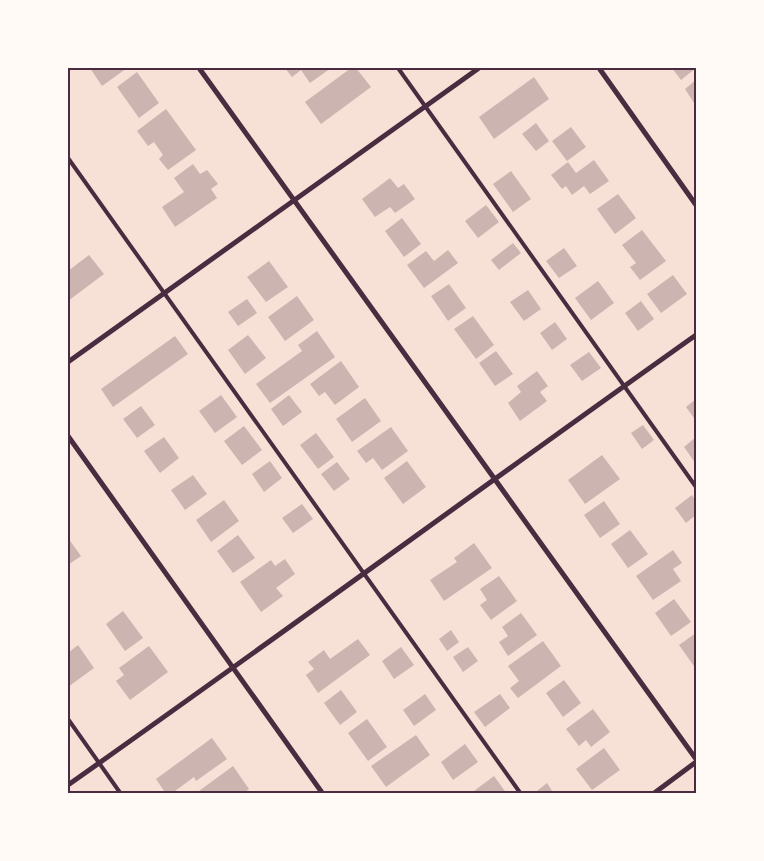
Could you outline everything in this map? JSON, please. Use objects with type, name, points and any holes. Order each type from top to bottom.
[{"type":"street","points":[[199,68],[696,761],[653,794]]},
{"type":"street","points":[[68,362],[480,68]]},
{"type":"street","points":[[599,68],[696,205]]},
{"type":"street","points":[[68,785],[696,335]]},
{"type":"street","points":[[68,436],[235,667],[323,794]]},
{"type":"lane","points":[[398,68],[696,487]]},
{"type":"lane","points":[[68,158],[521,794]]},
{"type":"lane","points":[[68,719],[121,794]]},
{"type":"building","points":[[90,68],[127,68],[102,86]]},
{"type":"building","points":[[285,68],[331,68],[310,83],[301,70],[292,77]]},
{"type":"building","points":[[351,68],[356,68],[371,87],[321,124],[305,102]]},
{"type":"building","points":[[672,68],[696,68],[681,80]]},
{"type":"building","points":[[137,72],[159,103],[139,118],[117,87]]},
{"type":"building","points":[[534,77],[549,99],[494,139],[479,117]]},
{"type":"building","points":[[696,80],[696,106],[685,89]]},
{"type":"building","points":[[166,109],[196,150],[168,170],[159,159],[163,155],[154,142],[148,146],[137,131]]},
{"type":"building","points":[[536,123],[549,141],[536,151],[522,134]]},
{"type":"building","points":[[571,127],[586,147],[567,161],[552,141]]},
{"type":"building","points":[[594,160],[609,181],[590,194],[584,186],[572,195],[566,186],[562,189],[551,175],[568,162],[576,173]]},
{"type":"building","points":[[193,164],[200,174],[207,170],[218,184],[211,189],[217,198],[175,227],[162,207],[184,192],[174,178]]},
{"type":"building","points":[[511,171],[531,199],[513,212],[493,184]]},
{"type":"building","points":[[390,178],[398,188],[404,184],[415,199],[395,213],[390,207],[375,217],[362,199]]},
{"type":"building","points":[[618,194],[636,218],[615,234],[597,209]]},
{"type":"building","points":[[486,205],[499,222],[478,238],[465,221]]},
{"type":"building","points":[[402,218],[421,244],[404,257],[385,231]]},
{"type":"building","points":[[642,230],[666,261],[640,280],[630,267],[636,263],[622,245]]},
{"type":"building","points":[[513,243],[521,253],[499,270],[491,260]]},
{"type":"building","points":[[564,248],[577,266],[559,278],[546,261]]},
{"type":"building","points":[[448,250],[458,263],[424,288],[407,265],[426,251],[434,261]]},
{"type":"building","points":[[89,255],[104,274],[68,301],[68,271]]},
{"type":"building","points":[[269,261],[288,287],[266,302],[247,277]]},
{"type":"building","points":[[673,275],[687,294],[661,313],[647,294]]},
{"type":"building","points":[[598,281],[614,303],[591,320],[575,298]]},
{"type":"building","points":[[449,284],[466,308],[448,321],[431,296]]},
{"type":"building","points":[[528,290],[541,309],[524,321],[510,302]]},
{"type":"building","points":[[297,296],[314,320],[285,341],[268,317]]},
{"type":"building","points":[[247,299],[257,313],[238,326],[228,312]]},
{"type":"building","points":[[641,301],[654,319],[638,331],[625,313]]},
{"type":"building","points":[[473,316],[494,345],[476,359],[454,329]]},
{"type":"building","points":[[555,322],[567,339],[552,350],[540,333]]},
{"type":"building","points":[[317,331],[335,357],[270,403],[256,384],[302,351],[298,345]]},
{"type":"building","points":[[248,335],[266,358],[245,374],[228,350]]},
{"type":"building","points":[[175,336],[188,354],[113,407],[101,389]]},
{"type":"building","points":[[496,351],[513,374],[495,386],[479,363]]},
{"type":"building","points":[[589,352],[601,368],[582,381],[570,365]]},
{"type":"building","points":[[341,361],[359,387],[335,405],[325,392],[319,396],[310,384]]},
{"type":"building","points":[[537,371],[548,386],[540,392],[547,401],[520,421],[508,403],[521,392],[517,386]]},
{"type":"building","points":[[221,395],[237,417],[215,433],[199,411]]},
{"type":"building","points":[[289,395],[302,412],[283,426],[271,409]]},
{"type":"building","points":[[365,398],[381,421],[352,442],[336,419]]},
{"type":"building","points":[[696,399],[696,421],[686,407]]},
{"type":"building","points":[[141,406],[155,425],[137,438],[123,419]]},
{"type":"building","points":[[643,425],[654,440],[642,449],[631,433]]},
{"type":"building","points":[[244,426],[262,450],[242,465],[224,441]]},
{"type":"building","points":[[391,427],[408,451],[382,470],[373,458],[366,463],[357,451]]},
{"type":"building","points":[[316,433],[334,457],[318,469],[300,445]]},
{"type":"building","points":[[164,437],[179,458],[160,473],[144,451]]},
{"type":"building","points":[[696,437],[696,464],[684,447]]},
{"type":"building","points":[[602,455],[620,479],[585,504],[568,480]]},
{"type":"building","points":[[270,461],[282,478],[264,492],[252,474]]},
{"type":"building","points":[[407,461],[426,487],[403,504],[384,478]]},
{"type":"building","points":[[337,462],[350,479],[334,491],[321,474]]},
{"type":"building","points":[[193,475],[207,494],[185,510],[171,490]]},
{"type":"building","points":[[692,495],[696,501],[696,515],[686,523],[675,508]]},
{"type":"building","points":[[224,500],[239,521],[211,542],[196,520]]},
{"type":"building","points":[[604,501],[620,524],[600,538],[584,515]]},
{"type":"building","points":[[302,504],[313,519],[293,533],[282,518]]},
{"type":"building","points":[[630,530],[648,554],[628,568],[611,544]]},
{"type":"building","points":[[238,535],[255,558],[233,573],[217,551]]},
{"type":"building","points":[[68,538],[81,556],[68,565]]},
{"type":"building","points":[[474,543],[492,568],[444,601],[430,580],[457,562],[454,558]]},
{"type":"building","points":[[673,550],[682,563],[673,569],[681,581],[653,600],[636,576]]},
{"type":"building","points":[[285,559],[295,574],[276,588],[283,596],[261,612],[240,582],[271,560],[275,566]]},
{"type":"building","points":[[499,576],[517,601],[491,620],[480,605],[487,600],[480,589]]},
{"type":"building","points":[[674,599],[691,622],[671,636],[655,613]]},
{"type":"building","points":[[123,611],[143,638],[125,651],[106,624]]},
{"type":"building","points":[[521,613],[537,635],[508,656],[499,642],[508,636],[502,627]]},
{"type":"building","points":[[451,630],[459,642],[447,651],[439,639]]},
{"type":"building","points":[[696,633],[696,669],[679,645]]},
{"type":"building","points":[[358,639],[370,655],[318,693],[306,675],[314,669],[308,662],[324,650],[330,659]]},
{"type":"building","points":[[543,641],[561,666],[518,698],[510,688],[519,681],[508,666]]},
{"type":"building","points":[[78,645],[94,668],[68,687],[68,653]]},
{"type":"building","points":[[149,646],[168,672],[130,700],[116,681],[124,675],[119,668]]},
{"type":"building","points":[[401,647],[414,665],[394,679],[382,661]]},
{"type":"building","points":[[468,647],[478,661],[463,672],[453,657]]},
{"type":"building","points":[[564,680],[581,703],[563,717],[546,693]]},
{"type":"building","points":[[341,690],[357,712],[340,725],[324,703]]},
{"type":"building","points":[[425,694],[436,710],[414,726],[403,710]]},
{"type":"building","points":[[500,694],[510,708],[485,727],[474,712]]},
{"type":"building","points":[[593,709],[610,732],[591,747],[586,740],[579,746],[566,729]]},
{"type":"building","points":[[367,719],[387,747],[368,761],[348,733]]},
{"type":"building","points":[[416,735],[430,755],[386,787],[371,766]]},
{"type":"building","points":[[212,738],[227,759],[196,781],[194,777],[171,794],[166,794],[156,779]]},
{"type":"building","points":[[465,744],[478,762],[453,780],[441,762]]},
{"type":"building","points":[[604,748],[620,770],[592,790],[576,769]]},
{"type":"building","points":[[233,766],[249,789],[243,794],[200,794],[199,791]]},
{"type":"building","points":[[494,776],[507,794],[470,794]]},
{"type":"building","points":[[547,783],[554,794],[533,794]]}]
